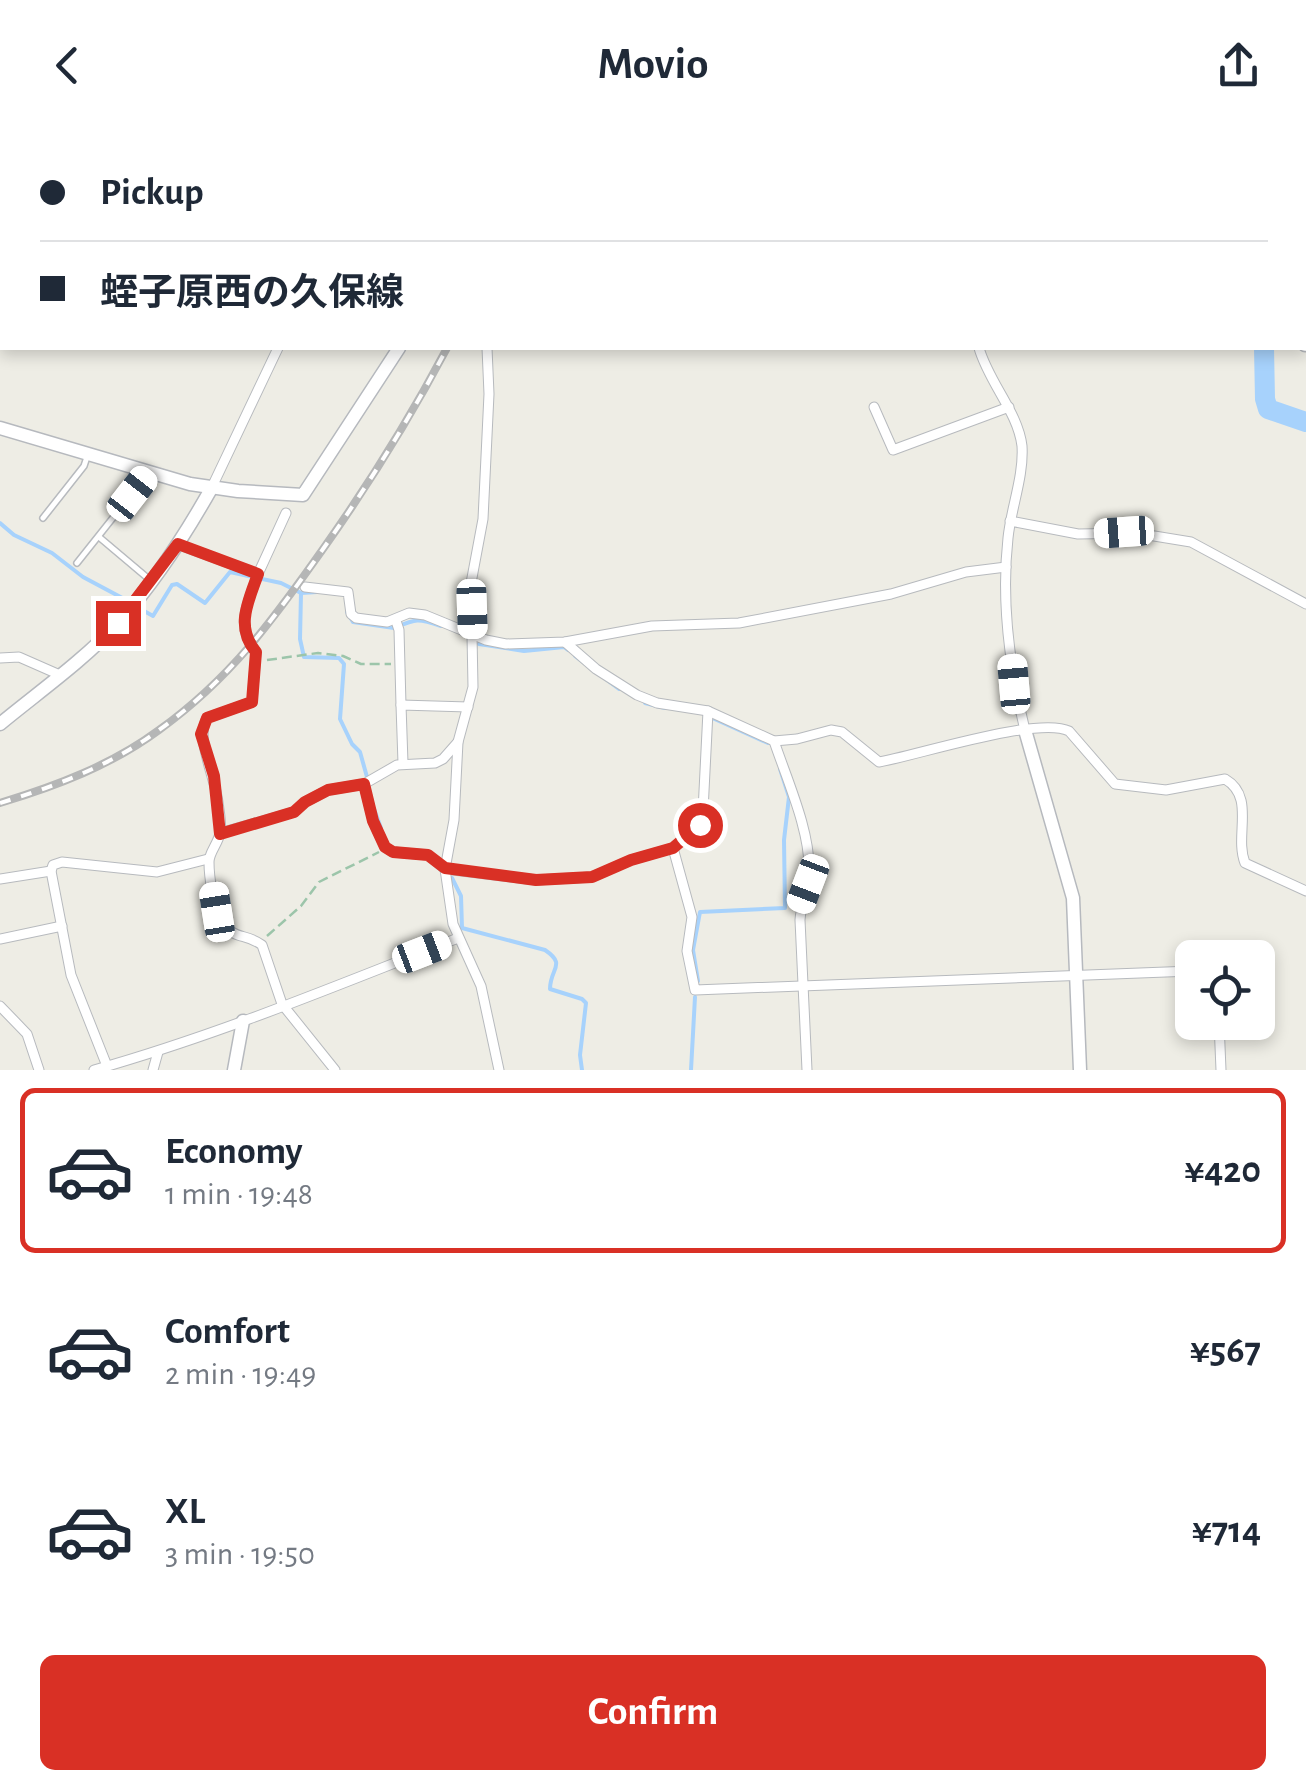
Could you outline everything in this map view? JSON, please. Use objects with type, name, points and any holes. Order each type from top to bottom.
[{"type":"main road","points":[[0,428],[210,488],[303,494],[398,350]]},
{"type":"main road","points":[[0,724],[118,623],[178,544],[210,488]]},
{"type":"main road","points":[[1026,730],[1072,898],[1080,1070]]},
{"type":"main road","points":[[234,1070],[243,1021]]},
{"type":"street","points":[[210,488],[277,350]]},
{"type":"street","points":[[487,350],[483,520],[471,582],[474,687],[458,742],[454,820],[445,868],[458,938],[480,986],[498,1070]]},
{"type":"street","points":[[980,350],[995,388],[1009,407],[1022,446],[1006,567],[1014,684],[1026,730]]},
{"type":"street","points":[[874,407],[893,450],[1009,407]]},
{"type":"street","points":[[286,513],[257,577],[243,631],[246,642],[256,652],[252,702],[207,718],[201,734],[214,776],[220,834],[208,859],[217,912],[227,929],[232,936],[257,941],[268,957],[282,1004],[335,1070]]},
{"type":"street","points":[[1010,521],[1078,534],[1136,532],[1191,542],[1306,604]]},
{"type":"street","points":[[178,544],[257,577]]},
{"type":"street","points":[[403,763],[398,625],[409,614],[425,615],[506,644],[565,642],[652,626],[739,623],[891,594],[966,572],[1006,567]]},
{"type":"street","points":[[305,587],[342,589],[348,592],[350,614],[356,618],[398,625]]},
{"type":"street","points":[[565,642],[596,669],[637,695],[707,714],[774,741],[831,730],[842,732],[879,762],[1026,730],[1061,727],[1069,731],[1115,784],[1166,790],[1225,779],[1235,785],[1241,796],[1241,854],[1245,863],[1306,891]]},
{"type":"street","points":[[0,658],[19,657],[60,675]]},
{"type":"street","points":[[401,705],[468,707]]},
{"type":"street","points":[[364,784],[373,821],[385,847],[393,852],[428,855],[445,868],[536,880],[592,877],[673,848],[700,825],[707,714]]},
{"type":"street","points":[[774,741],[796,804],[810,869],[800,904],[806,1070]]},
{"type":"street","points":[[220,834],[294,812],[328,790],[364,784],[403,763],[435,763],[458,742]]},
{"type":"street","points":[[673,848],[692,917],[687,951],[695,990],[1175,971]]},
{"type":"street","points":[[108,1066],[71,976],[51,871],[62,862],[158,872],[208,859]]},
{"type":"street","points":[[0,879],[51,871]]},
{"type":"street","points":[[0,938],[62,926]]},
{"type":"street","points":[[94,1070],[158,1052],[458,938]]},
{"type":"street","points":[[0,1006],[28,1034],[38,1070]]},
{"type":"street","points":[[1220,1040],[1221,1070]]},
{"type":"street","points":[[153,1070],[158,1052]]},
{"type":"lane","points":[[43,518],[84,466],[88,454]]},
{"type":"lane","points":[[77,563],[149,472]]},
{"type":"lane","points":[[99,537],[151,581]]},
{"type":"path","points":[[255,660],[339,655],[361,664],[399,664]]},
{"type":"path","points":[[257,941],[301,906],[319,882],[385,847]]},
{"type":"waterway","points":[[1264,350],[1268,409],[1306,422]]},
{"type":"waterway","points":[[0,523],[128,601]]},
{"type":"waterway","points":[[137,607],[153,616],[172,585],[177,584],[205,603],[230,572],[281,583],[301,593],[317,592]]},
{"type":"waterway","points":[[301,593],[300,639],[304,657],[339,658],[344,664],[340,719],[360,752],[367,777]]},
{"type":"waterway","points":[[347,612],[353,622],[394,628],[412,621],[441,626]]},
{"type":"waterway","points":[[479,644],[524,651],[564,647],[568,650]]},
{"type":"waterway","points":[[575,656],[619,689]]},
{"type":"waterway","points":[[645,703],[665,708]]},
{"type":"waterway","points":[[708,716],[768,743]]},
{"type":"waterway","points":[[698,981],[693,950],[700,912],[785,908],[784,840],[789,797],[780,769]]},
{"type":"waterway","points":[[374,809],[381,828]]},
{"type":"waterway","points":[[452,878],[461,896],[462,928],[545,950],[556,963],[550,989],[586,1003],[582,1070]]},
{"type":"waterway","points":[[691,1070],[695,997]]},
{"type":"railway","points":[[0,803],[63,782],[122,754],[159,730],[229,669],[268,624],[340,525],[446,350]]},
{"type":"route","points":[[118,623],[178,544],[258,574],[243,631],[246,642],[256,652],[252,702],[207,718],[201,734],[214,776],[220,834],[270,822],[328,790],[364,784],[373,821],[385,847],[393,852],[428,855],[445,868],[536,880],[592,877],[673,848],[700,825]]}]
